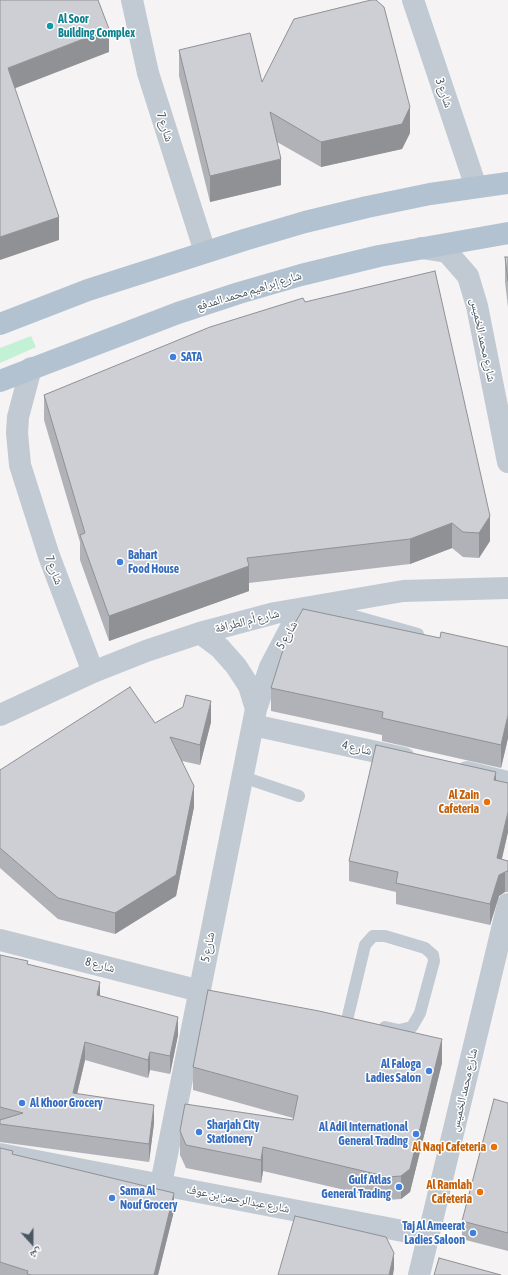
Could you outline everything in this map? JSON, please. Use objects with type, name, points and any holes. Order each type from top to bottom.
[{"type":"main road","points":[[0,324],[88,290],[205,252],[305,222],[367,207],[476,187],[508,183]]},
{"type":"main road","name":"شارع إبراهيم محمد المدفع","points":[[0,381],[178,313],[239,293],[332,267],[420,248],[508,233]]},
{"type":"street","name":"شارع 7","points":[[132,0],[146,66],[205,252]]},
{"type":"street","name":"شارع 3","points":[[413,0],[476,187]]},
{"type":"street","name":"شارع محمد الخميس","points":[[420,248],[447,252],[468,276],[477,306],[508,462]]},
{"type":"street","name":"شارع 7","points":[[31,368],[18,417],[17,433],[20,466],[48,556],[93,672]]},
{"type":"street","name":"شارع 7","points":[[0,444],[20,466]]},
{"type":"street","name":"شارع أم الطرافة","points":[[0,715],[93,672],[146,651],[200,634],[309,607],[403,591],[508,588]]},
{"type":"street","name":"شارع 5","points":[[161,1184],[207,992],[243,778],[255,717],[270,667],[291,626],[309,607]]},
{"type":"street","name":"شارع 5","points":[[200,634],[220,648],[236,666],[249,686],[255,717]]},
{"type":"street","name":"شارع 4","points":[[255,717],[423,763]]},
{"type":"street","points":[[446,768],[508,782]]},
{"type":"street","name":"شارع محمد الخميس","points":[[419,1275],[508,904]]},
{"type":"street","name":"شارع 8","points":[[0,940],[207,992]]},
{"type":"street","name":"شارع عبدالرحمن بن عوف","points":[[0,1154],[429,1236]]},
{"type":"lane","points":[[309,607],[426,636]]},
{"type":"lane","points":[[243,778],[299,796]]},
{"type":"lane","points":[[347,1020],[365,945],[373,936],[379,935],[425,948],[433,955],[434,961],[420,1013],[412,1027],[399,1030],[377,1026]]},
{"type":"lane","points":[[332,1017],[362,1023]]},
{"type":"green space","points":[[31,336],[36,347],[0,363],[0,348]]},
{"type":"building","points":[[0,0],[98,0],[109,29],[8,68],[59,217],[0,237]]},
{"type":"building","points":[[376,0],[384,7],[410,107],[402,124],[321,142],[270,112],[281,159],[210,176],[179,50],[250,33],[262,82],[294,19]]},
{"type":"building","points":[[505,257],[508,257],[508,281]]},
{"type":"building","points":[[435,271],[490,516],[479,533],[463,532],[452,523],[410,539],[247,558],[249,566],[109,616],[80,535],[85,533],[44,395],[210,327],[303,298],[305,302]]},
{"type":"building","points":[[303,609],[440,638],[441,632],[508,647],[508,715],[501,745],[382,718],[383,712],[271,688],[287,637]]},
{"type":"building","points":[[130,687],[155,723],[183,707],[186,695],[211,701],[200,745],[170,737],[194,786],[176,875],[115,913],[58,898],[0,848],[0,770]]},
{"type":"building","points":[[376,745],[496,772],[494,780],[508,783],[508,812],[497,858],[508,861],[508,871],[499,875],[490,904],[396,883],[398,872],[349,861]]},
{"type":"building","points":[[0,955],[28,961],[27,964],[100,982],[97,995],[178,1017],[170,1056],[150,1052],[148,1060],[85,1042],[73,1093],[154,1105],[149,1144],[0,1124],[0,1120],[23,1113],[0,1107]]},
{"type":"building","points":[[208,990],[319,1011],[442,1039],[410,1169],[401,1176],[388,1177],[263,1147],[261,1160],[186,1145],[180,1131],[185,1104],[293,1120],[298,1096],[193,1067]]},
{"type":"building","points":[[494,1099],[508,1103],[508,1233],[462,1221]]},
{"type":"building","points":[[0,1148],[13,1151],[12,1154],[174,1193],[154,1275],[32,1275],[27,1274],[28,1271],[0,1262]]},
{"type":"building","points":[[295,1216],[386,1237],[394,1253],[389,1275],[278,1275]]},
{"type":"building","points":[[439,1258],[501,1275],[434,1275]]},
{"type":"place","name":"Al Soor Building Complex","points":[[50,26]]},
{"type":"place","name":"SATA","points":[[173,357]]},
{"type":"place","name":"Bahart Food House","points":[[120,562]]},
{"type":"place","name":"Al Zain Cafeteria","points":[[487,802]]},
{"type":"place","name":"Al Faloga Ladies Salon","points":[[429,1071]]},
{"type":"place","name":"Al Khoor Grocery","points":[[22,1103]]},
{"type":"place","name":"Sharjah City Stationery","points":[[199,1132]]},
{"type":"place","name":"Al Adil International General Trading","points":[[416,1134]]},
{"type":"place","name":"Al Naqi Cafeteria","points":[[494,1147]]},
{"type":"place","name":"Gulf Atlas General Trading","points":[[399,1187]]},
{"type":"place","name":"Al Ramlah Cafeteria","points":[[480,1192]]},
{"type":"place","name":"Sama Al Nouf Grocery","points":[[112,1198]]},
{"type":"place","name":"Taj Al Ameerat Ladies Saloon","points":[[473,1233]]}]
